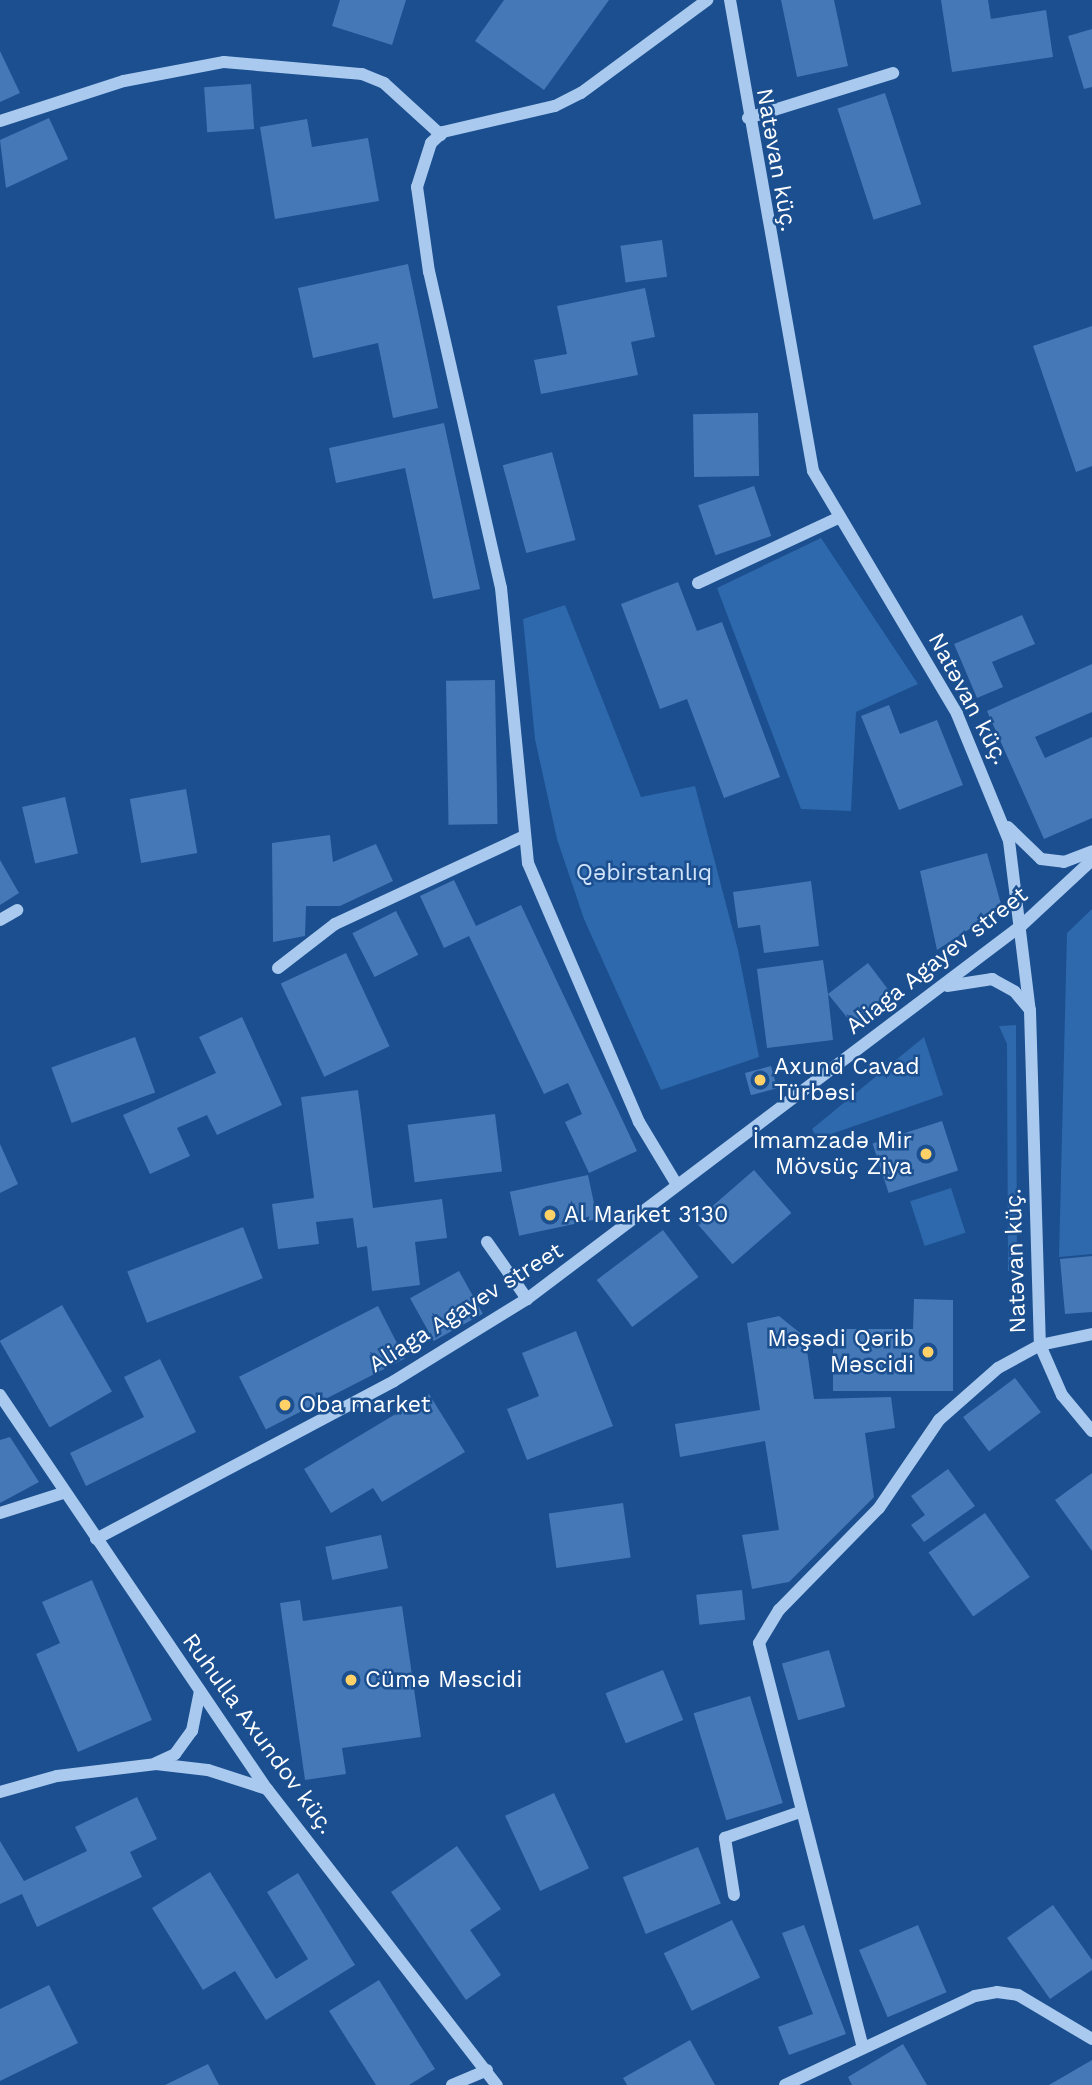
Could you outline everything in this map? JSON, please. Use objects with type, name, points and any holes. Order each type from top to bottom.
[{"type":"street","points":[[677,1185],[639,1122],[564,956],[522,837],[494,545],[420,220],[420,166],[441,135],[581,93],[707,0]]},
{"type":"street","name":"Natəvan küç.","points":[[730,0],[747,118],[804,439],[836,519],[957,713],[1003,820],[1022,925],[1030,1011],[1040,1345],[1062,1395],[1092,1431]]},
{"type":"street","points":[[0,121],[124,81],[224,62],[362,74],[384,83],[441,135]]},
{"type":"street","points":[[747,118],[893,73]]},
{"type":"street","points":[[698,583],[836,519]]},
{"type":"street","points":[[1003,820],[1041,859],[1064,862],[1092,851]]},
{"type":"street","points":[[278,968],[335,925],[522,837]]},
{"type":"street","name":"Aliaga Agayev street","points":[[96,1539],[394,1381],[527,1299],[1022,925],[1092,860]]},
{"type":"street","points":[[0,920],[17,910]]},
{"type":"street","points":[[933,992],[964,980],[992,979],[1015,992],[1030,1011]]},
{"type":"street","points":[[487,1242],[527,1299]]},
{"type":"street","points":[[863,2048],[760,1665],[765,1628],[879,1507],[939,1420],[998,1368],[1040,1345],[1092,1334]]},
{"type":"street","name":"Ruhulla Axundov küç.","points":[[0,1395],[63,1493],[267,1789],[498,2085]]},
{"type":"street","points":[[0,1513],[63,1493]]},
{"type":"street","points":[[156,1763],[175,1754],[192,1731],[200,1692]]},
{"type":"street","points":[[0,1792],[57,1776],[156,1763],[208,1770],[267,1789]]},
{"type":"street","points":[[734,1895],[725,1838],[800,1812]]},
{"type":"street","points":[[785,2085],[975,1996],[997,1992],[1018,1995],[1092,2039]]},
{"type":"street","points":[[452,2085],[487,2070]]},
{"type":"green space","points":[[821,538],[918,684],[856,712],[851,811],[801,809],[717,588]]},
{"type":"green space","name":"Qəbirstanlıq","points":[[565,605],[641,797],[695,786],[738,950],[759,1057],[661,1090],[584,919],[557,839],[535,739],[523,619]]},
{"type":"green space","points":[[1092,909],[1092,1254],[1059,1257],[1067,933]]},
{"type":"green space","points":[[1016,1025],[1017,1271],[1008,1271],[1007,1044],[999,1026]]},
{"type":"green space","points":[[924,1037],[943,1095],[817,1139],[812,1129]]},
{"type":"green space","points":[[951,1188],[966,1233],[925,1246],[910,1201]]},
{"type":"building","points":[[340,0],[406,0],[392,45],[332,26]]},
{"type":"building","points":[[504,0],[609,0],[544,90],[475,41]]},
{"type":"building","points":[[781,0],[834,0],[848,66],[797,77]]},
{"type":"building","points":[[941,0],[988,0],[991,19],[1046,10],[1053,57],[952,72]]},
{"type":"building","points":[[1092,29],[1092,87],[1084,89],[1068,36]]},
{"type":"building","points":[[0,51],[20,93],[0,102]]},
{"type":"building","points":[[251,84],[254,129],[207,132],[204,87]]},
{"type":"building","points":[[885,93],[921,204],[874,220],[837,108]]},
{"type":"building","points":[[49,118],[68,159],[6,188],[0,140]]},
{"type":"building","points":[[307,119],[312,147],[368,138],[379,201],[275,219],[260,127]]},
{"type":"building","points":[[662,240],[667,277],[626,282],[620,246]]},
{"type":"building","points":[[408,264],[438,408],[393,418],[378,343],[313,358],[298,288]]},
{"type":"building","points":[[645,288],[655,337],[631,342],[638,375],[541,394],[534,360],[567,354],[557,306]]},
{"type":"building","points":[[1092,326],[1092,466],[1076,472],[1033,346]]},
{"type":"building","points":[[758,413],[759,476],[694,477],[693,414]]},
{"type":"building","points":[[444,423],[480,589],[433,599],[405,468],[336,483],[329,448]]},
{"type":"building","points":[[552,452],[576,540],[526,553],[503,465]]},
{"type":"building","points":[[754,486],[771,536],[715,555],[698,505]]},
{"type":"building","points":[[678,582],[697,631],[722,622],[780,777],[724,798],[687,699],[660,709],[621,604]]},
{"type":"building","points":[[1022,615],[1035,644],[992,662],[1003,687],[977,698],[954,644]]},
{"type":"building","points":[[1092,664],[1092,712],[1035,737],[1045,758],[1092,737],[1092,818],[1044,839],[987,711]]},
{"type":"building","points":[[495,680],[498,824],[449,825],[446,681]]},
{"type":"building","points":[[889,705],[900,734],[937,720],[963,785],[899,810],[861,716]]},
{"type":"building","points":[[186,789],[197,853],[141,863],[130,799]]},
{"type":"building","points":[[65,797],[78,854],[35,863],[22,807]]},
{"type":"building","points":[[330,835],[333,862],[376,844],[393,881],[340,906],[306,906],[305,936],[273,942],[272,843]]},
{"type":"building","points":[[987,853],[1002,908],[937,950],[920,871]]},
{"type":"building","points":[[0,860],[19,893],[0,905]]},
{"type":"building","points":[[454,880],[476,926],[521,905],[637,1151],[589,1173],[565,1122],[582,1114],[568,1083],[544,1094],[469,936],[444,948],[420,896]]},
{"type":"building","points":[[811,881],[819,946],[764,953],[760,925],[738,928],[733,892]]},
{"type":"building","points":[[396,911],[418,955],[375,977],[352,933]]},
{"type":"building","points":[[346,953],[390,1046],[324,1077],[281,983]]},
{"type":"building","points":[[823,960],[833,1040],[767,1048],[757,969]]},
{"type":"building","points":[[868,963],[893,996],[854,1026],[828,994]]},
{"type":"building","points":[[242,1017],[282,1105],[217,1135],[207,1115],[177,1128],[190,1156],[150,1174],[123,1115],[216,1073],[199,1037]]},
{"type":"building","points":[[135,1037],[155,1092],[72,1123],[51,1067]]},
{"type":"building","points":[[771,1066],[777,1088],[751,1095],[745,1073]]},
{"type":"building","points":[[358,1090],[373,1208],[442,1199],[447,1238],[415,1242],[420,1285],[372,1291],[367,1246],[357,1248],[353,1218],[316,1222],[319,1244],[278,1249],[272,1204],[314,1198],[301,1097]]},
{"type":"building","points":[[495,1114],[502,1172],[415,1182],[408,1125]]},
{"type":"building","points":[[942,1121],[958,1170],[889,1193],[873,1144]]},
{"type":"building","points":[[0,1144],[18,1184],[0,1193]]},
{"type":"building","points":[[754,1170],[791,1213],[733,1264],[695,1221]]},
{"type":"building","points":[[588,1175],[597,1219],[519,1236],[510,1192]]},
{"type":"building","points":[[243,1227],[263,1278],[147,1323],[127,1271]]},
{"type":"building","points":[[663,1230],[699,1277],[632,1327],[597,1280]]},
{"type":"building","points":[[1092,1256],[1092,1312],[1065,1314],[1060,1259]]},
{"type":"building","points":[[459,1271],[483,1314],[434,1341],[410,1298]]},
{"type":"building","points":[[914,1299],[953,1300],[953,1391],[833,1391],[833,1329],[913,1329]]},
{"type":"building","points":[[62,1305],[112,1392],[50,1428],[0,1341]]},
{"type":"building","points":[[378,1306],[405,1359],[266,1429],[239,1377]]},
{"type":"building","points":[[779,1316],[805,1337],[814,1399],[891,1397],[895,1428],[865,1433],[874,1497],[789,1582],[752,1589],[742,1535],[779,1530],[765,1441],[680,1457],[675,1424],[760,1410],[747,1323]]},
{"type":"building","points":[[576,1331],[613,1426],[527,1460],[507,1409],[539,1396],[522,1353]]},
{"type":"building","points":[[160,1359],[196,1432],[86,1486],[70,1453],[144,1417],[124,1377]]},
{"type":"building","points":[[1015,1378],[1041,1412],[989,1451],[963,1417]]},
{"type":"building","points":[[429,1394],[465,1452],[382,1502],[373,1488],[331,1513],[304,1469]]},
{"type":"building","points":[[10,1437],[39,1482],[0,1503],[0,1440]]},
{"type":"building","points":[[948,1469],[975,1506],[924,1542],[911,1525],[925,1515],[911,1496]]},
{"type":"building","points":[[1092,1473],[1092,1551],[1055,1500]]},
{"type":"building","points":[[623,1503],[631,1557],[556,1568],[549,1513]]},
{"type":"building","points":[[985,1513],[1030,1577],[973,1616],[928,1553]]},
{"type":"building","points":[[381,1535],[388,1568],[332,1580],[325,1547]]},
{"type":"building","points":[[92,1580],[152,1720],[78,1752],[36,1654],[60,1643],[42,1602]]},
{"type":"building","points":[[742,1590],[745,1620],[699,1625],[696,1595]]},
{"type":"building","points":[[300,1600],[303,1621],[402,1606],[421,1737],[342,1748],[346,1774],[305,1780],[280,1603]]},
{"type":"building","points":[[829,1650],[845,1707],[798,1720],[782,1664]]},
{"type":"building","points":[[663,1670],[683,1720],[626,1743],[606,1693]]},
{"type":"building","points":[[750,1696],[783,1803],[726,1820],[694,1713]]},
{"type":"building","points":[[554,1793],[589,1868],[540,1891],[505,1816]]},
{"type":"building","points":[[137,1797],[157,1839],[130,1852],[142,1877],[37,1927],[22,1894],[0,1904],[0,1841],[24,1881],[87,1851],[75,1827]]},
{"type":"building","points":[[457,1846],[501,1909],[470,1930],[501,1975],[466,2000],[391,1892]]},
{"type":"building","points":[[698,1847],[721,1904],[646,1934],[623,1877]]},
{"type":"building","points":[[210,1872],[276,1979],[308,1959],[267,1892],[298,1873],[355,1965],[266,2020],[235,1971],[203,1990],[152,1908]]},
{"type":"building","points":[[1053,1905],[1092,1960],[1092,1970],[1050,1999],[1007,1938]]},
{"type":"building","points":[[732,1920],[760,1978],[692,2011],[664,1953]]},
{"type":"building","points":[[804,1925],[846,2034],[789,2055],[778,2027],[813,2014],[782,1933]]},
{"type":"building","points":[[918,1925],[947,1992],[888,2017],[859,1950]]},
{"type":"building","points":[[379,1980],[435,2069],[409,2085],[376,2085],[329,2011]]},
{"type":"building","points":[[49,1985],[78,2043],[0,2081],[0,2009]]},
{"type":"building","points":[[690,2040],[715,2085],[627,2085],[623,2078]]},
{"type":"building","points":[[903,2044],[927,2085],[852,2085],[848,2077]]},
{"type":"building","points":[[1092,2060],[1092,2085],[1049,2085]]},
{"type":"building","points":[[208,2064],[219,2085],[165,2085]]},
{"type":"place","name":"Axund Cavad Türbəsi","points":[[760,1080]]},
{"type":"place","name":"İmamzadə Mir Mövsüç Ziya","points":[[926,1154]]},
{"type":"place","name":"Al Market 3130","points":[[550,1215]]},
{"type":"place","name":"Məşədi Qərib Məscidi","points":[[928,1352]]},
{"type":"place","name":"Oba market","points":[[285,1405]]},
{"type":"place","name":"Cümə Məscidi","points":[[351,1680]]}]
